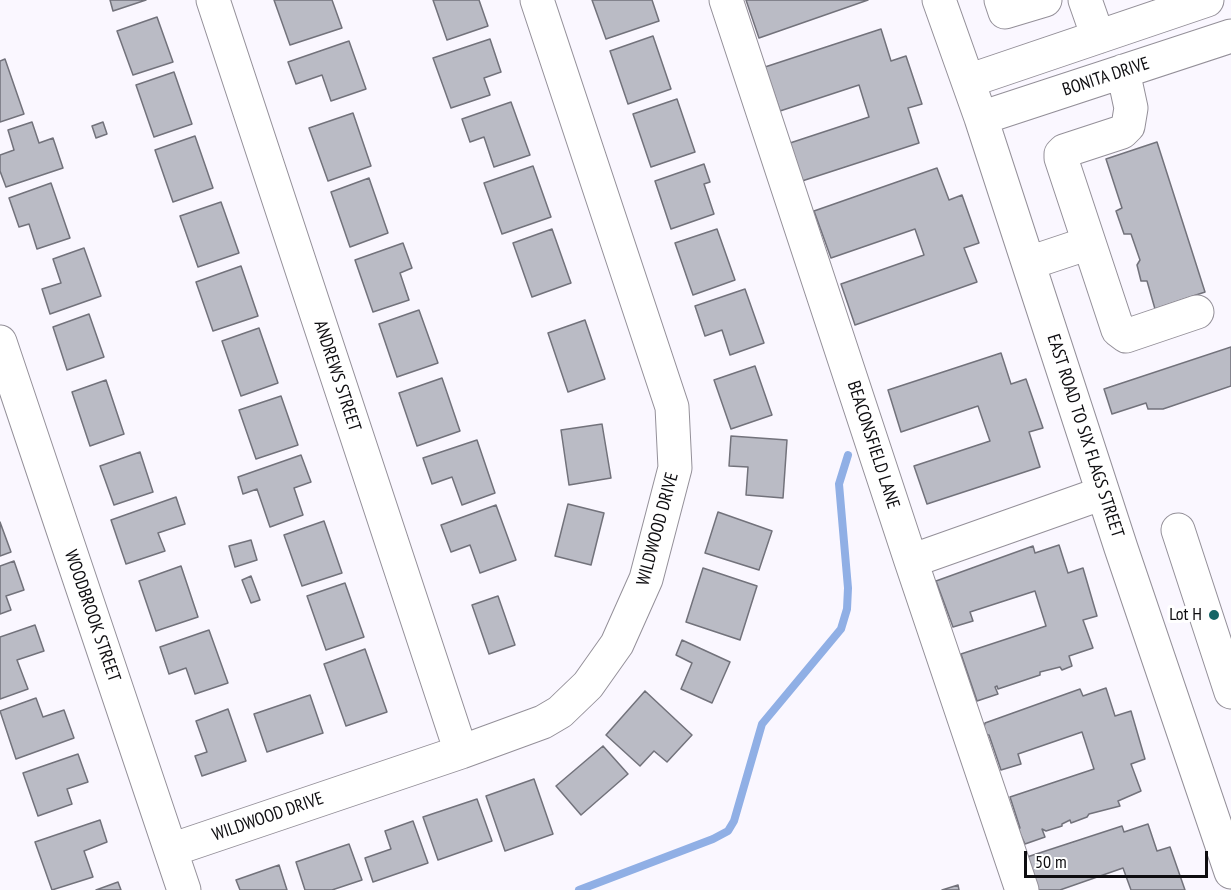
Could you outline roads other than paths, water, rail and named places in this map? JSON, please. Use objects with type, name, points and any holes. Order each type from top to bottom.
[{"type":"street","name":"ANDREWS STREET","points":[[213,0],[461,752]]},
{"type":"street","name":"WILDWOOD DRIVE","points":[[171,850],[543,722],[560,712],[588,685],[617,644],[646,579],[675,468],[672,406],[537,0]]},
{"type":"street","name":"BEACONSFIELD LANE","points":[[726,0],[1022,890]]},
{"type":"street","name":"EAST ROAD TO SIX FLAGS STREET","points":[[939,0],[981,118],[1231,872]]},
{"type":"street","points":[[1001,0],[1005,12],[1046,0]]},
{"type":"street","points":[[1085,0],[1098,37]]},
{"type":"street","points":[[968,81],[1207,0]]},
{"type":"street","name":"BONITA DRIVE","points":[[981,118],[1231,36]]},
{"type":"street","points":[[1124,71],[1131,108],[1128,126],[1122,132],[1061,154],[1061,158],[1118,330],[1126,336],[1197,312]]},
{"type":"street","points":[[1029,263],[1089,243]]},
{"type":"street","name":"WOODBROOK STREET","points":[[0,342],[184,890]]},
{"type":"street","points":[[911,561],[1104,493]]},
{"type":"street","points":[[1178,530],[1231,692]]},
{"type":"waterway","points":[[579,890],[713,839],[728,831],[734,821],[762,724],[841,629],[847,609],[848,588],[839,484],[848,455]]},
{"type":"place","name":"Lot H","points":[[1214,615]]}]
